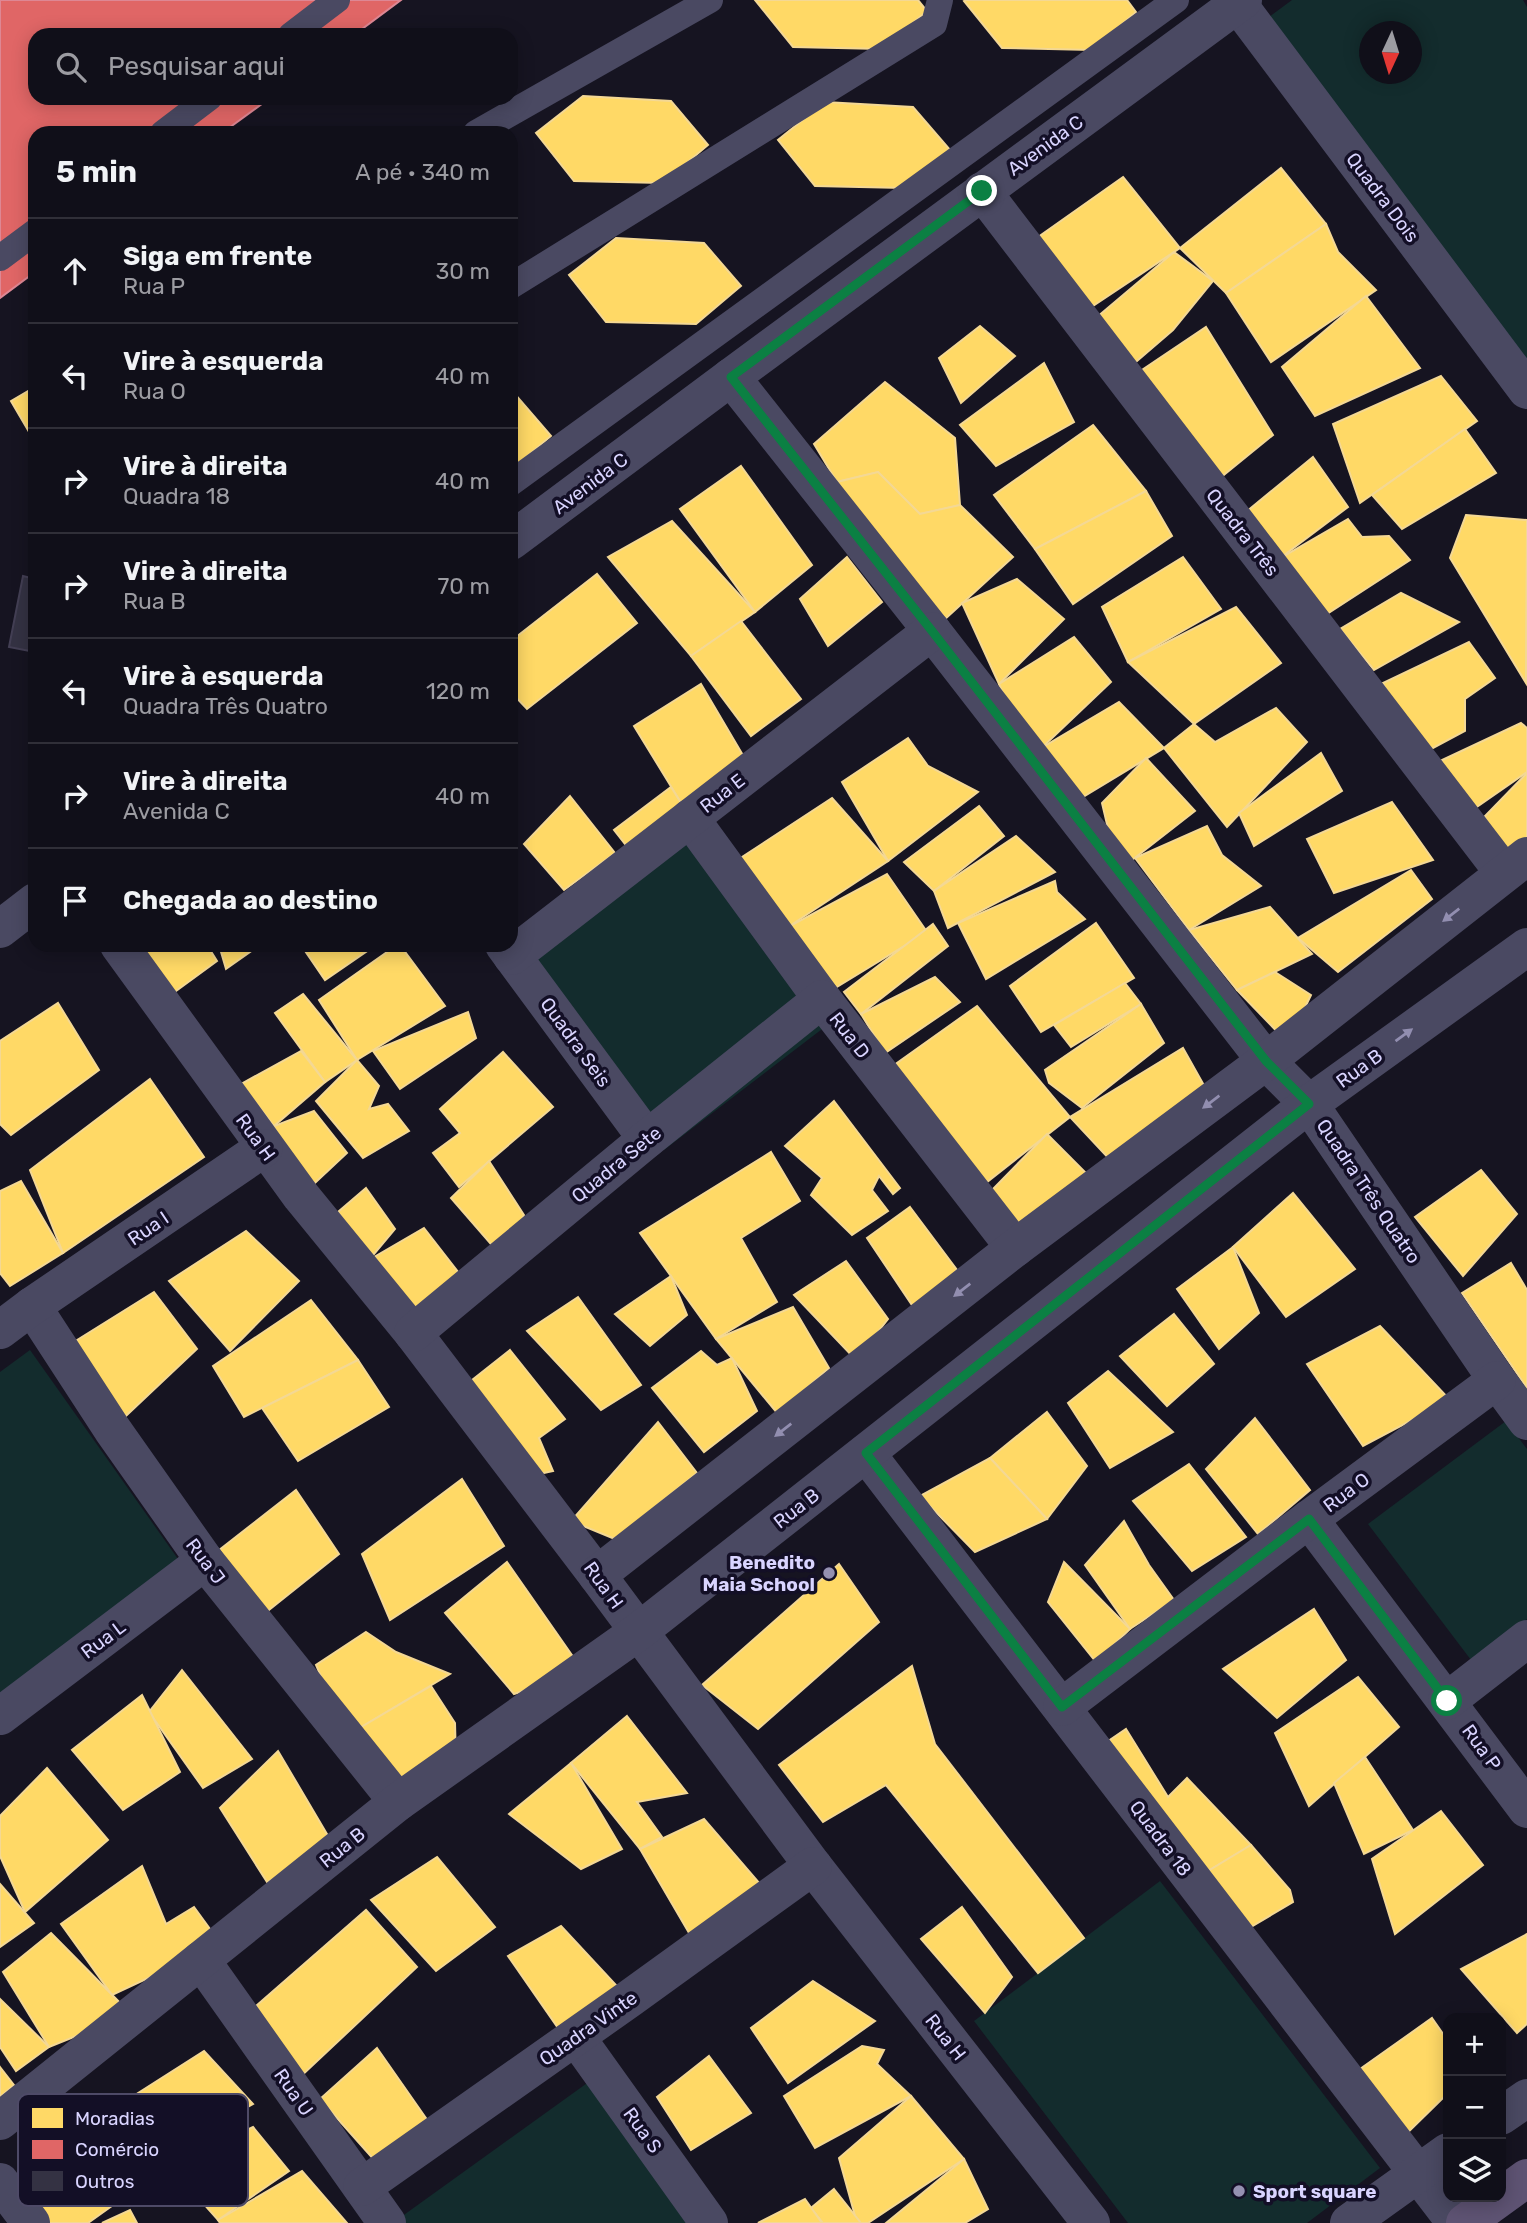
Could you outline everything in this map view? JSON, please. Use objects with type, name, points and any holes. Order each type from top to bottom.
[{"type":"main road","points":[[1465,2223],[1527,2178]]},
{"type":"street","name":"Avenida C","points":[[518,536],[1241,2]]},
{"type":"street","name":"Quadra Dois","points":[[1241,2],[1527,390]]},
{"type":"street","name":"Quadra Três","points":[[982,191],[1516,864]]},
{"type":"street","name":"Quadra Três Quatro","points":[[731,377],[1266,1061],[1309,1104],[1527,1421]]},
{"type":"street","name":"Rua E","points":[[518,943],[690,818],[932,631]]},
{"type":"street","name":"Rua D","points":[[690,818],[822,999],[1016,1248]]},
{"type":"street","points":[[597,1575],[1016,1248],[1266,1061],[1516,864]]},
{"type":"street","points":[[0,929],[28,907]]},
{"type":"street","name":"Rua B","points":[[34,2094],[398,1802],[638,1632],[1309,1104],[1527,947]]},
{"type":"street","name":"Rua H","points":[[124,952],[264,1148],[413,1333],[813,1866],[1091,2223]]},
{"type":"street","name":"Quadra Seis","points":[[509,952],[648,1139]]},
{"type":"street","name":"Quadra Sete","points":[[413,1333],[822,999]]},
{"type":"street","name":"Rua I","points":[[0,1330],[264,1148]]},
{"type":"street","name":"Rua J","points":[[32,1306],[111,1429],[205,1561],[398,1802]]},
{"type":"street","name":"Rua O","points":[[1062,1707],[1497,1380]]},
{"type":"street","name":"Quadra 18","points":[[866,1453],[1062,1707],[1433,2163],[1456,2223]]},
{"type":"street","name":"Rua P","points":[[1309,1519],[1527,1808]]},
{"type":"street","name":"Rua L","points":[[1,1714],[205,1561]]},
{"type":"street","points":[[1447,1701],[1527,1639]]},
{"type":"street","name":"Quadra Vinte","points":[[362,2187],[813,1866]]},
{"type":"street","name":"Rua U","points":[[201,1960],[387,2223]]},
{"type":"street","name":"Rua S","points":[[576,2037],[709,2223]]},
{"type":"street","points":[[1506,2113],[1527,2098]]},
{"type":"street","name":"Rua B","points":[[0,2121],[18,2107]]},
{"type":"street","points":[[1349,2223],[1433,2163]]},
{"type":"street","points":[[0,2182],[18,2206]]},
{"type":"street","points":[[18,2206],[31,2223]]},
{"type":"lane","points":[[300,28],[337,0]]},
{"type":"lane","points":[[488,126],[710,0]]},
{"type":"lane","points":[[518,282],[934,24],[940,0]]},
{"type":"lane","points":[[518,478],[1176,0]]},
{"type":"lane","points":[[172,126],[200,105]]},
{"type":"lane","points":[[0,258],[28,237]]},
{"type":"green space","points":[[1292,0],[1523,0],[1527,7],[1527,385],[1258,25]]},
{"type":"green space","points":[[702,823],[847,1010],[664,1150],[518,964]]},
{"type":"green space","points":[[30,1350],[178,1559],[0,1695],[0,1372]]},
{"type":"green space","points":[[1506,1421],[1527,1449],[1527,1619],[1471,1660],[1368,1524]]},
{"type":"green space","points":[[1160,1881],[1380,2168],[1307,2223],[1128,2223],[974,2021]]},
{"type":"green space","points":[[590,2081],[694,2223],[405,2223],[401,2217]]},
{"type":"building: Moradias","points":[[755,0],[918,0],[927,11],[882,49],[793,47]]},
{"type":"building: Moradias","points":[[1127,0],[1136,12],[1092,50],[1002,48],[964,1]]},
{"type":"building: Moradias","points":[[583,96],[671,101],[708,145],[663,183],[574,181],[536,133]]},
{"type":"building: Moradias","points":[[825,102],[913,107],[950,150],[904,188],[815,186],[778,140]]},
{"type":"building: Moradias","points":[[1281,168],[1326,224],[1226,293],[1180,248]]},
{"type":"building: Moradias","points":[[1123,177],[1180,248],[1090,308],[1034,240]]},
{"type":"building: Moradias","points":[[1326,224],[1338,252],[1376,290],[1271,362],[1226,293]]},
{"type":"building: Moradias","points":[[616,238],[704,243],[741,286],[696,324],[606,322],[569,275]]},
{"type":"building: Moradias","points":[[1174,252],[1213,281],[1173,330],[1130,367],[1096,318]]},
{"type":"building: Moradias","points":[[1366,296],[1420,368],[1315,416],[1282,367]]},
{"type":"building: Moradias","points":[[980,326],[1015,356],[961,403],[939,358]]},
{"type":"building: Moradias","points":[[1206,327],[1273,435],[1220,478],[1136,374]]},
{"type":"building: Moradias","points":[[1044,363],[1074,422],[996,466],[960,425]]},
{"type":"building: Moradias","points":[[1441,376],[1477,421],[1360,503],[1333,424]]},
{"type":"building: Moradias","points":[[885,382],[955,438],[960,505],[920,514],[878,472],[837,482],[814,444]]},
{"type":"building: Moradias","points":[[28,391],[28,430],[11,401]]},
{"type":"building: Moradias","points":[[518,398],[551,436],[518,464]]},
{"type":"building: Moradias","points":[[1093,425],[1146,491],[1035,549],[994,495]]},
{"type":"building: Moradias","points":[[1465,429],[1496,473],[1402,529],[1372,495]]},
{"type":"building: Moradias","points":[[1313,457],[1348,507],[1279,559],[1235,521]]},
{"type":"building: Moradias","points":[[741,466],[812,565],[755,612],[680,509]]},
{"type":"building: Moradias","points":[[878,472],[920,514],[960,505],[1013,557],[932,631],[837,482]]},
{"type":"building: Moradias","points":[[1146,491],[1172,536],[1073,604],[1035,549]]},
{"type":"building: Moradias","points":[[1466,515],[1527,520],[1526,683],[1450,558]]},
{"type":"building: Moradias","points":[[1348,519],[1362,537],[1389,536],[1410,560],[1313,623],[1279,559]]},
{"type":"building: Moradias","points":[[672,521],[755,612],[691,656],[608,557]]},
{"type":"building: Moradias","points":[[847,557],[882,602],[828,646],[800,599]]},
{"type":"building: Moradias","points":[[1183,557],[1221,609],[1128,662],[1102,607]]},
{"type":"building: Moradias","points":[[597,574],[637,623],[527,709],[518,699],[518,636]]},
{"type":"building: Moradias","points":[[1017,579],[1064,619],[999,684],[962,603]]},
{"type":"building: Moradias","points":[[1401,593],[1459,622],[1374,670],[1340,629]]},
{"type":"building: Moradias","points":[[1236,607],[1281,663],[1194,724],[1128,662]]},
{"type":"building: Moradias","points":[[741,621],[801,699],[751,736],[691,656]]},
{"type":"building: Moradias","points":[[1074,637],[1111,682],[1030,759],[999,684]]},
{"type":"building: Moradias","points":[[1469,642],[1495,678],[1465,699],[1465,731],[1416,757],[1383,683]]},
{"type":"building: Moradias","points":[[701,684],[744,757],[683,806],[634,726]]},
{"type":"building: Moradias","points":[[1119,702],[1164,748],[1068,806],[1043,747]]},
{"type":"building: Moradias","points":[[1276,708],[1307,742],[1227,827],[1164,748],[1194,724],[1215,742]]},
{"type":"building: Moradias","points":[[1521,723],[1527,728],[1527,772],[1474,809],[1438,762]]},
{"type":"building: Moradias","points":[[908,738],[928,766],[978,792],[888,861],[842,782]]},
{"type":"building: Moradias","points":[[1321,753],[1342,791],[1254,846],[1239,813]]},
{"type":"building: Moradias","points":[[1146,758],[1195,811],[1118,871],[1102,803]]},
{"type":"building: Moradias","points":[[1527,773],[1527,837],[1493,858],[1485,816]]},
{"type":"building: Moradias","points":[[671,787],[683,806],[629,849],[614,830]]},
{"type":"building: Moradias","points":[[570,796],[615,853],[564,890],[524,844]]},
{"type":"building: Moradias","points":[[832,798],[888,861],[788,927],[739,859]]},
{"type":"building: Moradias","points":[[1392,802],[1433,860],[1334,893],[1307,839]]},
{"type":"building: Moradias","points":[[979,806],[1004,836],[934,891],[904,862]]},
{"type":"building: Moradias","points":[[1207,826],[1222,855],[1261,886],[1189,930],[1135,858]]},
{"type":"building: Moradias","points":[[1016,836],[1055,872],[948,928],[934,891]]},
{"type":"building: Moradias","points":[[1411,870],[1432,899],[1338,972],[1298,938]]},
{"type":"building: Moradias","points":[[887,874],[927,932],[832,990],[788,927]]},
{"type":"building: Moradias","points":[[1055,881],[1057,892],[1085,919],[986,979],[958,923]]},
{"type":"building: Moradias","points":[[1270,907],[1312,954],[1237,990],[1189,930]]},
{"type":"building: Moradias","points":[[1096,923],[1134,978],[1041,1032],[1010,986]]},
{"type":"building: Moradias","points":[[933,924],[948,946],[861,1014],[844,992]]},
{"type":"building: Moradias","points":[[135,952],[211,952],[217,961],[172,994]]},
{"type":"building: Moradias","points":[[221,952],[250,952],[226,969]]},
{"type":"building: Moradias","points":[[306,952],[366,952],[325,980]]},
{"type":"building: Moradias","points":[[387,952],[405,952],[445,1006],[357,1060],[319,1000]]},
{"type":"building: Moradias","points":[[1275,972],[1311,995],[1288,1043],[1237,990]]},
{"type":"building: Moradias","points":[[935,977],[960,1002],[885,1053],[861,1014]]},
{"type":"building: Moradias","points":[[1125,983],[1141,1004],[1071,1047],[1054,1025]]},
{"type":"building: Moradias","points":[[303,994],[357,1060],[325,1082],[275,1013]]},
{"type":"building: Moradias","points":[[58,1003],[99,1070],[11,1135],[0,1124],[0,1041]]},
{"type":"building: Moradias","points":[[1141,1004],[1164,1043],[1082,1108],[1049,1083],[1045,1070]]},
{"type":"building: Moradias","points":[[977,1006],[1070,1117],[982,1186],[890,1068]]},
{"type":"building: Moradias","points":[[468,1012],[476,1038],[400,1089],[373,1051]]},
{"type":"building: Moradias","points":[[1183,1048],[1206,1089],[1112,1162],[1070,1117]]},
{"type":"building: Moradias","points":[[301,1051],[325,1082],[274,1126],[241,1084]]},
{"type":"building: Moradias","points":[[503,1052],[553,1107],[459,1187],[433,1153],[460,1133],[440,1109]]},
{"type":"building: Moradias","points":[[357,1060],[379,1086],[369,1109],[388,1104],[409,1131],[363,1158],[316,1101]]},
{"type":"building: Moradias","points":[[150,1079],[204,1157],[63,1253],[30,1170]]},
{"type":"building: Moradias","points":[[834,1101],[900,1188],[893,1194],[879,1176],[872,1190],[888,1211],[852,1235],[811,1195],[822,1178],[785,1146]]},
{"type":"building: Moradias","points":[[314,1111],[347,1153],[301,1196],[274,1126]]},
{"type":"building: Moradias","points":[[1047,1134],[1092,1179],[1015,1232],[989,1193]]},
{"type":"building: Moradias","points":[[771,1152],[800,1201],[741,1238],[777,1302],[716,1339],[640,1233]]},
{"type":"building: Moradias","points":[[489,1161],[524,1215],[503,1258],[451,1198]]},
{"type":"building: Moradias","points":[[1481,1170],[1517,1214],[1463,1276],[1415,1217]]},
{"type":"building: Moradias","points":[[21,1181],[63,1253],[10,1286],[0,1273],[0,1191]]},
{"type":"building: Moradias","points":[[366,1188],[395,1229],[369,1260],[338,1212]]},
{"type":"building: Moradias","points":[[1293,1193],[1355,1269],[1286,1317],[1233,1247]]},
{"type":"building: Moradias","points":[[910,1207],[957,1270],[918,1314],[867,1238]]},
{"type":"building: Moradias","points":[[424,1228],[469,1286],[413,1314],[369,1260]]},
{"type":"building: Moradias","points":[[246,1231],[299,1281],[230,1351],[169,1281]]},
{"type":"building: Moradias","points":[[1233,1247],[1259,1313],[1219,1349],[1177,1289]]},
{"type":"building: Moradias","points":[[846,1261],[888,1319],[856,1360],[794,1295]]},
{"type":"building: Moradias","points":[[1511,1263],[1527,1290],[1527,1388],[1462,1293]]},
{"type":"building: Moradias","points":[[671,1276],[687,1315],[650,1346],[615,1314]]},
{"type":"building: Moradias","points":[[154,1292],[197,1349],[112,1429],[69,1345]]},
{"type":"building: Moradias","points":[[578,1297],[641,1385],[601,1410],[527,1331]]},
{"type":"building: Moradias","points":[[311,1300],[358,1360],[244,1417],[213,1366]]},
{"type":"building: Moradias","points":[[793,1307],[829,1368],[778,1414],[716,1339]]},
{"type":"building: Moradias","points":[[1174,1314],[1214,1364],[1167,1406],[1120,1356]]},
{"type":"building: Moradias","points":[[1380,1326],[1450,1400],[1363,1446],[1307,1364]]},
{"type":"building: Moradias","points":[[510,1350],[565,1419],[539,1438],[553,1471],[535,1475],[458,1391]]},
{"type":"building: Moradias","points":[[701,1351],[717,1365],[732,1358],[757,1411],[704,1452],[652,1388]]},
{"type":"building: Moradias","points":[[358,1360],[389,1407],[298,1461],[262,1408]]},
{"type":"building: Moradias","points":[[1108,1371],[1173,1432],[1110,1468],[1068,1403]]},
{"type":"building: Moradias","points":[[1047,1412],[1087,1466],[1047,1519],[990,1458]]},
{"type":"building: Moradias","points":[[1255,1418],[1310,1490],[1258,1534],[1206,1469]]},
{"type":"building: Moradias","points":[[658,1422],[697,1473],[615,1539],[571,1521]]},
{"type":"building: Moradias","points":[[990,1458],[1047,1519],[975,1552],[920,1496]]},
{"type":"building: Moradias","points":[[1189,1464],[1246,1537],[1192,1571],[1133,1501]]},
{"type":"building: Moradias","points":[[462,1479],[504,1546],[390,1620],[362,1554]]},
{"type":"building: Moradias","points":[[296,1490],[339,1554],[264,1614],[205,1561]]},
{"type":"building: Moradias","points":[[1124,1521],[1149,1565],[1174,1600],[1130,1629],[1085,1565]]},
{"type":"building: Moradias","points":[[507,1562],[583,1671],[514,1694],[445,1613]]},
{"type":"building: Moradias","points":[[1064,1562],[1130,1629],[1096,1662],[1048,1602]]},
{"type":"building: Moradias","points":[[839,1564],[879,1622],[758,1729],[702,1685]]},
{"type":"building: Moradias","points":[[1314,1609],[1346,1660],[1277,1718],[1223,1669]]},
{"type":"building: Moradias","points":[[366,1632],[396,1652],[450,1674],[346,1736],[316,1665]]},
{"type":"building: Moradias","points":[[912,1666],[935,1744],[1084,1938],[1038,1973],[886,1785],[823,1822],[779,1765]]},
{"type":"building: Moradias","points":[[182,1670],[252,1759],[203,1788],[149,1712]]},
{"type":"building: Moradias","points":[[1358,1677],[1399,1727],[1309,1806],[1275,1733]]},
{"type":"building: Moradias","points":[[431,1686],[455,1723],[456,1761],[387,1788],[346,1736]]},
{"type":"building: Moradias","points":[[142,1695],[180,1772],[123,1810],[72,1750]]},
{"type":"building: Moradias","points":[[627,1716],[687,1793],[637,1802],[662,1837],[640,1849],[571,1763]]},
{"type":"building: Moradias","points":[[1126,1729],[1168,1797],[1187,1778],[1251,1845],[1208,1871],[1104,1744]]},
{"type":"building: Moradias","points":[[278,1751],[337,1851],[267,1882],[220,1808]]},
{"type":"building: Moradias","points":[[1365,1757],[1413,1830],[1364,1854],[1334,1783]]},
{"type":"building: Moradias","points":[[571,1763],[622,1849],[581,1869],[509,1814]]},
{"type":"building: Moradias","points":[[47,1768],[108,1840],[25,1912],[0,1856],[0,1816]]},
{"type":"building: Moradias","points":[[1441,1811],[1483,1865],[1395,1934],[1372,1859]]},
{"type":"building: Moradias","points":[[704,1819],[761,1885],[692,1938],[640,1849]]},
{"type":"building: Moradias","points":[[1251,1845],[1290,1890],[1293,1902],[1251,1927],[1208,1871]]},
{"type":"building: Moradias","points":[[437,1857],[495,1927],[436,1971],[371,1900]]},
{"type":"building: Moradias","points":[[142,1866],[166,1924],[194,1907],[221,1944],[112,1995],[61,1924]]},
{"type":"building: Moradias","points":[[0,1884],[34,1923],[0,1947]]},
{"type":"building: Moradias","points":[[962,1907],[1012,1977],[985,2013],[921,1939]]},
{"type":"building: Moradias","points":[[366,1910],[417,1967],[297,2080],[256,2006]]},
{"type":"building: Moradias","points":[[561,1926],[629,1999],[558,2028],[508,1956]]},
{"type":"building: Moradias","points":[[51,1933],[131,2014],[49,2047],[3,1972]]},
{"type":"building: Moradias","points":[[1527,1934],[1527,2024],[1517,2033],[1506,2020],[1506,2013],[1500,2013],[1461,1969]]},
{"type":"building: Moradias","points":[[813,1981],[875,2021],[788,2083],[751,2028]]},
{"type":"building: Moradias","points":[[0,1999],[49,2047],[16,2071],[0,2047]]},
{"type":"building: Moradias","points":[[1432,2018],[1443,2034],[1443,2098],[1396,2144],[1346,2079]]},
{"type":"building: Moradias","points":[[862,2046],[884,2050],[877,2064],[911,2096],[815,2148],[784,2096]]},
{"type":"building: Moradias","points":[[377,2048],[428,2121],[377,2163],[320,2099]]},
{"type":"building: Moradias","points":[[204,2051],[244,2094],[137,2094]]},
{"type":"building: Moradias","points":[[709,2056],[751,2113],[691,2150],[657,2097]]},
{"type":"building: Moradias","points":[[0,2067],[14,2085],[0,2097]]},
{"type":"building: Moradias","points":[[911,2096],[964,2159],[868,2223],[857,2223],[839,2158]]},
{"type":"building: Moradias","points":[[253,2127],[289,2171],[248,2199],[248,2129]]},
{"type":"building: Moradias","points":[[964,2159],[988,2209],[965,2223],[886,2223]]},
{"type":"building: Moradias","points":[[302,2171],[347,2223],[220,2223],[218,2220],[242,2206],[248,2206],[248,2202]]},
{"type":"building: Moradias","points":[[834,2189],[861,2223],[823,2223],[811,2208]]},
{"type":"building: Moradias","points":[[805,2199],[822,2223],[758,2223]]},
{"type":"building: Moradias","points":[[31,2206],[112,2206],[88,2223],[46,2223]]},
{"type":"building: Moradias","points":[[206,2206],[238,2206],[218,2220]]},
{"type":"building: Moradias","points":[[130,2210],[137,2223],[102,2223]]},
{"type":"building: Comércio","points":[[0,0],[401,0],[363,28],[28,28],[28,105],[260,105],[232,126],[28,126],[28,277],[0,298]]},
{"type":"building: Outros","points":[[23,576],[28,577],[28,651],[9,647]]},
{"type":"place","name":"Benedito Maia School","points":[[829,1573]]},
{"type":"place","name":"Sport square","points":[[1239,2191]]},
{"type":"route","points":[[982,191],[731,377],[1266,1061],[1309,1104],[866,1453],[1062,1707],[1309,1519],[1447,1701]]}]
